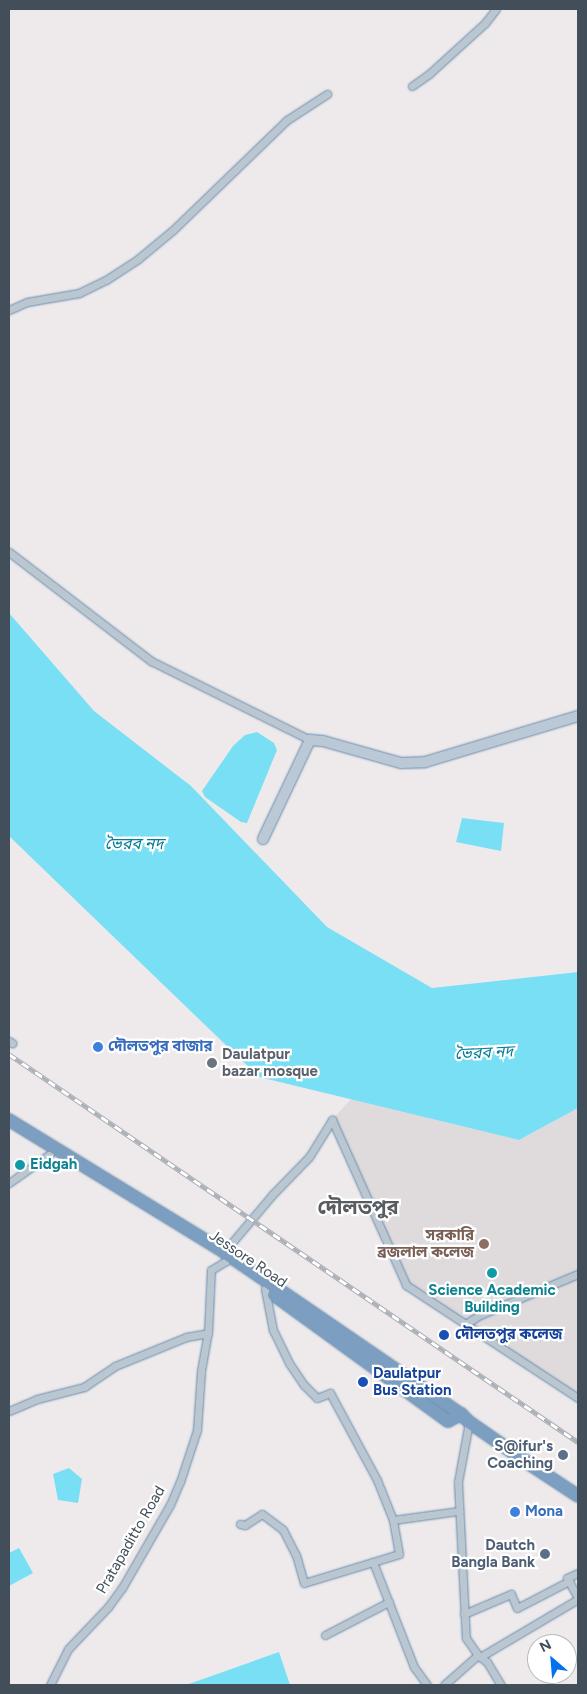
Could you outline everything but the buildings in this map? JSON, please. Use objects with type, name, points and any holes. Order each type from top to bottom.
[{"type":"highway","name":"Jessore Road","points":[[9,1120],[225,1256],[578,1496]]},
{"type":"highway","name":"Jessore Road","points":[[9,1128],[225,1256],[265,1289],[448,1421],[465,1418]]},
{"type":"street","points":[[412,86],[429,74],[485,23],[496,9]]},
{"type":"street","points":[[9,310],[27,302],[79,293],[106,280],[130,264],[173,230],[287,120],[327,94]]},
{"type":"street","points":[[9,552],[151,661],[310,740],[323,741],[401,763],[425,762],[578,716]]},
{"type":"street","points":[[263,839],[310,740]]},
{"type":"street","points":[[225,1256],[272,1195],[309,1157],[332,1120],[406,1284],[468,1323],[578,1398]]},
{"type":"street","points":[[9,1184],[50,1154]]},
{"type":"street","name":"Pratapaditto Road","points":[[50,1685],[68,1649],[108,1607],[122,1588],[170,1505],[187,1464],[197,1430],[201,1371],[208,1333],[211,1270],[225,1256]]},
{"type":"street","points":[[468,1323],[480,1315],[578,1274]]},
{"type":"street","points":[[240,1524],[245,1525],[262,1514],[283,1530],[296,1555],[304,1583],[399,1554],[393,1520],[377,1480],[330,1393],[317,1398],[304,1385],[289,1363],[272,1330],[265,1289]]},
{"type":"street","points":[[9,1411],[37,1399],[84,1387],[115,1366],[186,1337],[208,1333]]},
{"type":"street","points":[[465,1418],[458,1482],[466,1638],[479,1656],[487,1662],[500,1685]]},
{"type":"street","points":[[393,1520],[459,1511]]},
{"type":"street","points":[[373,1562],[414,1668],[427,1685]]},
{"type":"street","points":[[444,1685],[479,1656],[578,1598],[567,1578],[578,1573]]},
{"type":"street","points":[[464,1614],[511,1594],[517,1608],[569,1580]]},
{"type":"street","points":[[325,1635],[389,1602]]},
{"type":"shaded area","name":"সরকারি ব্রজলাল কলেজ","points":[[351,1099],[519,1140],[578,1108],[578,1398],[406,1285],[332,1120]]},
{"type":"water","name":"ভৈরব নদ","points":[[9,613],[94,711],[191,786],[327,927],[432,988],[578,972],[578,1108],[519,1140],[259,1077],[9,836]]},
{"type":"water","points":[[257,732],[274,743],[277,750],[247,823],[241,822],[205,797],[202,791],[233,746],[245,735]]},
{"type":"water","points":[[462,818],[504,823],[501,851],[456,842]]},
{"type":"water","points":[[69,1468],[82,1479],[78,1503],[58,1500],[53,1474]]},
{"type":"water","points":[[19,1548],[33,1573],[9,1586],[9,1553]]},
{"type":"water","points":[[279,1652],[290,1685],[186,1685]]},
{"type":"railway","points":[[9,1054],[578,1442]]},
{"type":"place","name":"দৌলতপুর বাজার","points":[[98,1047]]},
{"type":"place","name":"Daulatpur bazar mosque","points":[[212,1063]]},
{"type":"place","name":"Eidgah","points":[[20,1165]]},
{"type":"place","name":"সরকারি ব্রজলাল কলেজ","points":[[484,1244]]},
{"type":"place","name":"Science Academic Building","points":[[492,1273]]},
{"type":"place","name":"দৌলতপুর কলেজ","points":[[444,1335]]},
{"type":"place","name":"Daulatpur Bus Station","points":[[363,1382]]},
{"type":"place","name":"S@ifur's Coaching","points":[[563,1455]]},
{"type":"place","name":"Mona","points":[[515,1512]]},
{"type":"place","name":"Dautch Bangla Bank","points":[[545,1554]]},
{"type":"district","name":"দৌলতপুর","points":[[358,1207]]}]
